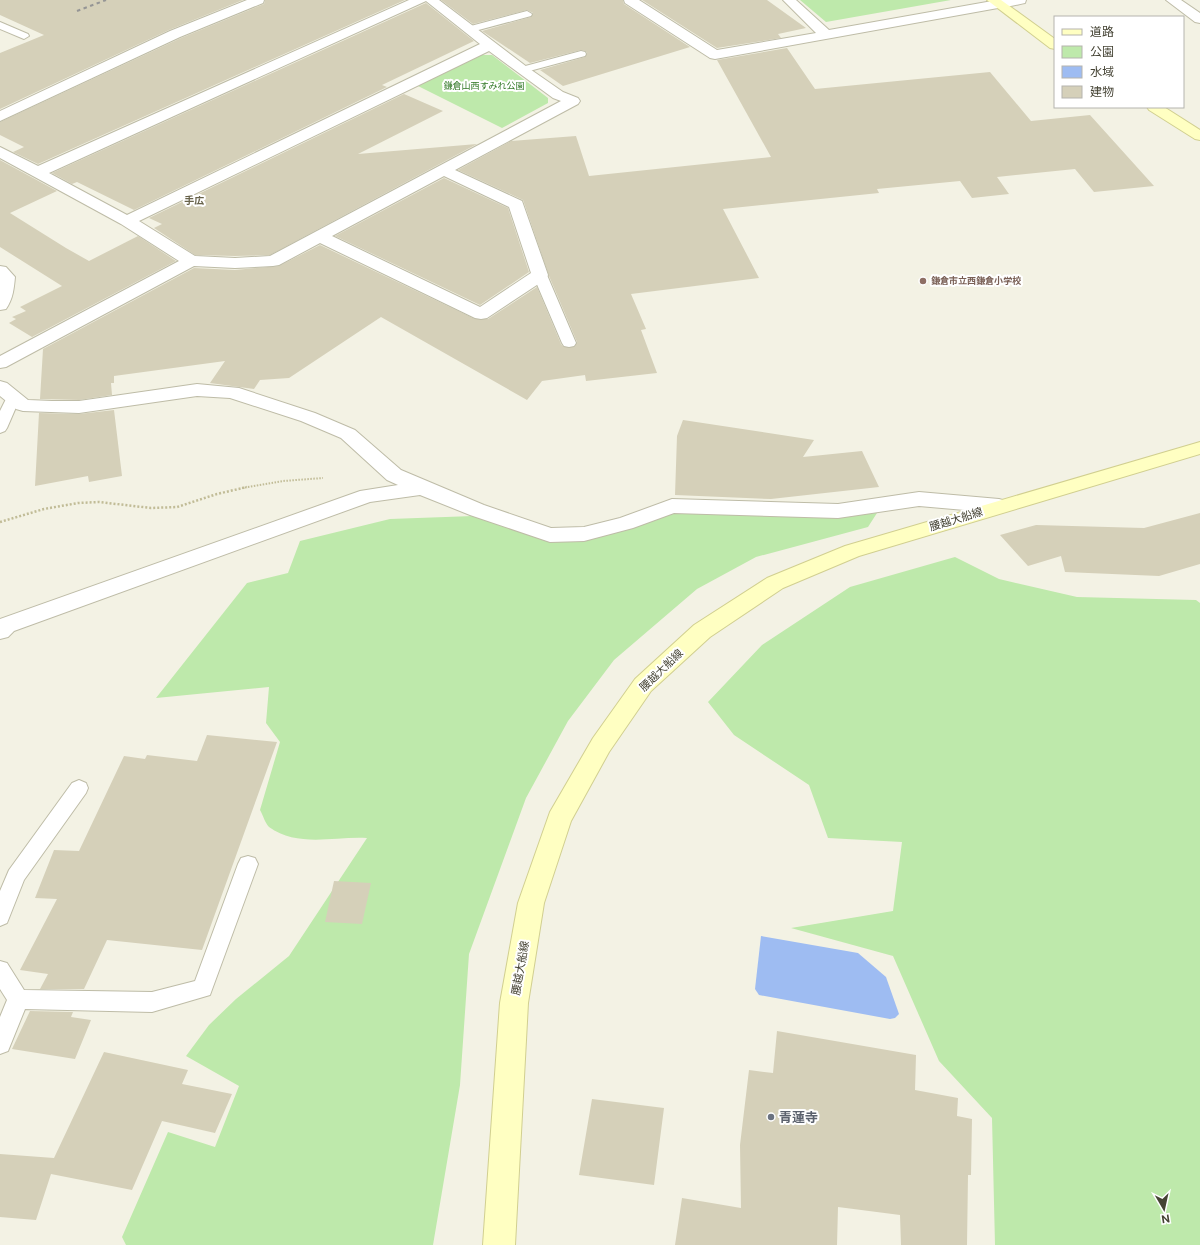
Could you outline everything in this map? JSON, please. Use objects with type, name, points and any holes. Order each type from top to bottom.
[{"type":"main road","points":[[995,2],[1054,44]]},
{"type":"main road","points":[[1156,108],[1200,136]]},
{"type":"main road","name":"腰越大船線","points":[[499,1245],[514,1003],[531,903],[559,819],[601,745],[643,685],[702,631],[775,583],[852,551],[999,506],[1198,452]]},
{"type":"street","points":[[0,117],[175,34],[258,0]]},
{"type":"street","points":[[38,172],[420,0]]},
{"type":"street","points":[[0,152],[127,221],[191,261],[235,263],[274,261],[573,101],[558,95],[522,70],[432,0]]},
{"type":"street","points":[[630,0],[714,55],[995,2],[1020,0]]},
{"type":"street","points":[[789,0],[825,34]]},
{"type":"street","points":[[1172,0],[1200,18]]},
{"type":"street","points":[[127,221],[490,45]]},
{"type":"street","points":[[321,237],[482,314],[540,275],[516,204],[443,170]]},
{"type":"street","points":[[0,364],[191,261]]},
{"type":"street","points":[[0,271],[7,277],[5,292],[0,305]]},
{"type":"street","points":[[6,392],[23,405],[79,407],[196,390],[232,392],[308,417],[348,434],[394,475],[422,488],[477,510],[550,535],[584,534],[626,523],[672,506],[760,508],[803,511],[838,510],[919,499],[999,506]]},
{"type":"street","points":[[0,631],[6,625],[367,496],[422,488]]},
{"type":"lane","points":[[471,29],[527,14]]},
{"type":"lane","points":[[0,25],[24,36]]},
{"type":"lane","points":[[522,70],[581,54]]},
{"type":"lane","points":[[540,275],[569,343]]},
{"type":"lane","points":[[0,428],[6,392]]},
{"type":"lane","points":[[0,917],[16,876],[79,788]]},
{"type":"lane","points":[[18,999],[152,1002],[203,988],[248,864]]},
{"type":"lane","points":[[0,970],[18,999]]},
{"type":"lane","points":[[0,1044],[18,999]]},
{"type":"path","points":[[0,522],[63,505],[89,502],[152,508],[172,508],[191,504],[218,494],[264,484],[325,478]]},
{"type":"green space","points":[[800,0],[951,0],[826,22]]},
{"type":"green space","name":"鎌倉山西すみれ公園","points":[[480,55],[492,55],[548,98],[548,103],[502,128],[418,86]]},
{"type":"green space","points":[[675,513],[839,516],[877,513],[868,527],[756,557],[697,589],[614,660],[568,721],[526,798],[469,954],[460,1085],[433,1245],[126,1245],[122,1237],[168,1132],[215,1147],[239,1086],[186,1056],[209,1025],[236,999],[289,956],[367,838],[317,840],[292,837],[269,827],[265,821],[260,810],[280,742],[266,723],[269,687],[156,698],[247,583],[288,573],[300,541],[390,519],[473,516],[557,539],[598,538],[628,526]]},
{"type":"green space","points":[[955,557],[999,579],[1077,597],[1196,600],[1200,603],[1200,1245],[995,1245],[992,1118],[939,1061],[893,956],[791,928],[893,911],[902,842],[828,838],[809,785],[734,735],[708,702],[762,645],[850,587]]},
{"type":"water","points":[[761,936],[858,953],[886,977],[899,1014],[895,1018],[890,1019],[759,995],[755,989]]},
{"type":"building","points":[[0,0],[243,0],[169,30],[0,109],[0,53],[44,35],[0,15]]},
{"type":"building","points":[[265,0],[405,0],[38,164],[13,152],[24,147],[0,135],[0,122],[181,38],[264,4]]},
{"type":"building","points":[[441,0],[623,0],[624,4],[690,47],[563,86],[540,70],[585,57],[587,53],[585,51],[581,50],[530,63],[482,31],[531,17],[533,13],[527,10],[473,24]]},
{"type":"building","points":[[642,0],[767,0],[806,28],[778,34],[781,38],[717,48]]},
{"type":"building","points":[[426,3],[474,41],[382,85],[387,87],[134,210],[77,182],[72,184],[52,173]]},
{"type":"building","points":[[787,48],[815,89],[990,72],[1031,121],[1090,115],[1154,186],[1094,192],[1075,169],[997,177],[1009,194],[972,198],[960,181],[877,189],[879,193],[723,209],[759,278],[631,294],[646,329],[641,330],[657,373],[586,381],[585,375],[542,381],[527,400],[381,317],[289,378],[260,380],[254,389],[210,383],[225,361],[114,376],[114,383],[111,383],[112,395],[79,400],[40,399],[43,349],[194,268],[235,270],[279,266],[320,245],[475,319],[488,319],[537,287],[561,344],[564,347],[574,347],[577,342],[549,276],[523,200],[458,170],[511,141],[576,136],[589,176],[771,157],[717,60]]},
{"type":"building","points":[[404,94],[443,111],[358,154],[477,144],[270,255],[195,255],[154,228],[162,224],[149,218]]},
{"type":"building","points":[[0,160],[57,191],[10,213],[66,248],[89,261],[138,236],[176,261],[32,337],[9,323],[16,319],[12,317],[26,311],[20,307],[62,286],[0,247]]},
{"type":"building","points":[[444,178],[508,208],[529,272],[480,305],[335,236]]},
{"type":"building","points":[[114,410],[122,476],[89,482],[88,476],[35,486],[39,413],[79,414]]},
{"type":"building","points":[[683,420],[814,440],[803,457],[862,451],[879,487],[771,499],[675,495],[677,436]]},
{"type":"building","points":[[1200,513],[1200,564],[1159,576],[1065,572],[1061,556],[1028,566],[1000,535],[1036,525],[1144,528]]},
{"type":"building","points":[[207,735],[277,742],[202,950],[107,940],[84,989],[40,989],[48,974],[20,970],[57,899],[35,898],[54,850],[79,851],[124,756],[145,759],[147,755],[197,761]]},
{"type":"building","points":[[334,881],[371,883],[362,924],[325,922]]},
{"type":"building","points":[[30,1011],[73,1012],[71,1017],[91,1020],[75,1059],[12,1049]]},
{"type":"building","points":[[777,1031],[916,1055],[915,1090],[958,1098],[957,1116],[972,1119],[971,1175],[968,1175],[967,1245],[901,1245],[900,1215],[838,1207],[837,1245],[675,1245],[682,1198],[741,1208],[740,1145],[749,1070],[773,1073]]},
{"type":"building","points":[[104,1052],[188,1070],[182,1084],[232,1094],[215,1133],[162,1121],[132,1190],[51,1174],[36,1220],[0,1217],[0,1154],[54,1158]]},
{"type":"building","points":[[592,1099],[664,1108],[654,1185],[579,1175]]},
{"type":"railway","points":[[77,11],[106,0]]},
{"type":"place","name":"鎌倉市立西鎌倉小学校","points":[[923,281]]},
{"type":"place","name":"青蓮寺","points":[[771,1117]]},
{"type":"district","name":"手広","points":[[194,200]]}]
